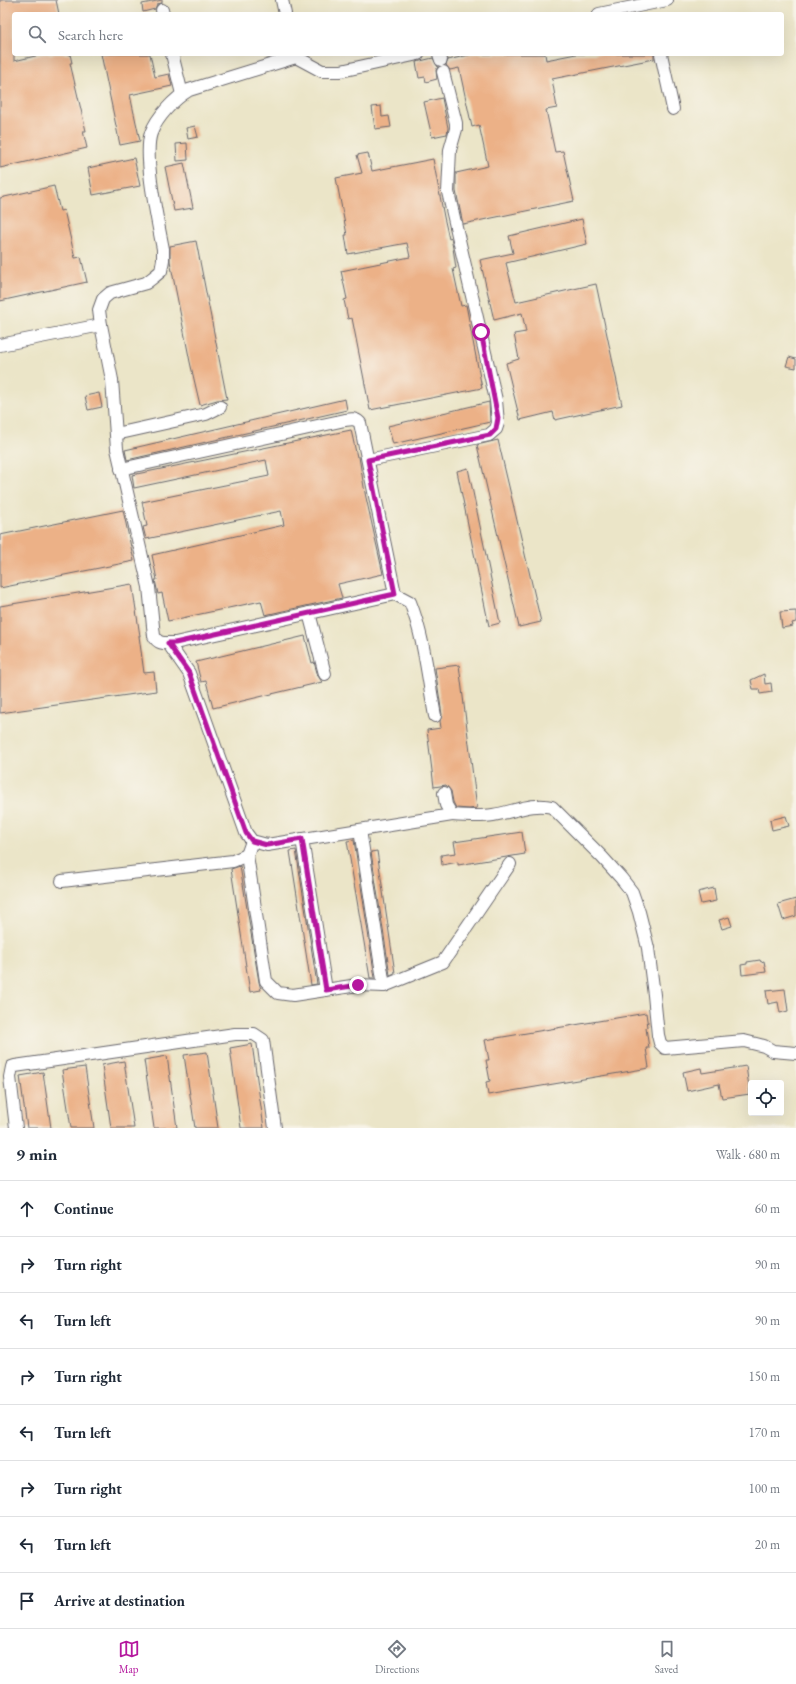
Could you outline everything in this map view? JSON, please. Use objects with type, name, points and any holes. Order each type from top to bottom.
[{"type":"street","points":[[282,0],[285,12]]},
{"type":"street","points":[[620,12],[651,9],[667,0]]},
{"type":"street","points":[[172,56],[182,94]]},
{"type":"street","points":[[293,56],[207,84],[182,94],[158,121],[151,134],[148,154],[163,249],[161,271],[146,283],[110,293],[103,298],[100,310],[101,325],[112,380],[116,434],[121,469],[149,587],[154,636],[156,640],[162,643],[175,643],[395,594],[410,602],[414,613],[425,658],[435,716]]},
{"type":"street","points":[[298,56],[322,71],[341,71],[409,56]]},
{"type":"street","points":[[661,56],[673,109]]},
{"type":"street","points":[[368,460],[490,435],[496,429],[498,423],[496,400],[448,192],[450,150],[456,129],[456,123],[443,72]]},
{"type":"street","points":[[0,345],[101,325]]},
{"type":"street","points":[[116,434],[206,414],[220,406]]},
{"type":"street","points":[[121,469],[353,419],[360,423],[395,594]]},
{"type":"street","points":[[309,613],[325,674]]},
{"type":"street","points":[[168,643],[189,673],[246,833],[252,841],[267,845],[452,815],[492,815],[531,806],[544,805],[552,808],[602,857],[632,892],[639,912],[648,948],[660,1043],[665,1048],[744,1041],[764,1046],[773,1051],[796,1053]]},
{"type":"street","points":[[444,793],[446,805],[452,815]]},
{"type":"street","points":[[360,830],[384,986]]},
{"type":"street","points":[[302,839],[326,990]]},
{"type":"street","points":[[252,841],[247,855],[266,981],[278,993],[293,995],[358,985],[384,986],[443,962],[510,864]]},
{"type":"street","points":[[62,881],[233,861],[247,855]]},
{"type":"street","points":[[16,1128],[10,1077],[12,1068],[15,1066],[235,1034],[254,1034],[263,1040],[275,1128]]},
{"type":"building","points":[[0,0],[56,0],[59,12],[12,12],[12,56],[14,56],[14,61],[35,56],[70,56],[72,63],[70,63],[86,131],[83,131],[87,148],[0,168]]},
{"type":"building","points":[[162,0],[162,3],[157,4],[155,9],[143,12],[142,4]]},
{"type":"building","points":[[101,56],[150,56],[155,77],[169,74],[172,86],[130,95],[140,141],[120,145]]},
{"type":"building","points":[[465,56],[545,56],[546,60],[566,56],[654,56],[654,59],[552,79],[557,108],[546,110],[555,152],[563,151],[574,201],[463,224],[456,191],[456,173],[488,166],[479,125],[472,127],[459,68],[450,70],[446,65],[448,60]]},
{"type":"building","points":[[433,58],[438,67],[436,70],[437,79],[426,82],[425,77],[419,78],[416,62]]},
{"type":"building","points":[[442,98],[448,128],[447,134],[432,137],[424,102]]},
{"type":"building","points":[[381,106],[382,117],[389,116],[391,127],[375,129],[372,107]]},
{"type":"building","points":[[195,126],[198,137],[188,139],[186,128]]},
{"type":"building","points":[[187,143],[188,160],[177,161],[176,144]]},
{"type":"building","points":[[368,153],[372,171],[433,159],[444,217],[449,239],[451,238],[453,248],[456,268],[453,269],[461,306],[466,305],[482,388],[370,410],[352,318],[348,319],[344,300],[347,299],[341,271],[410,257],[407,243],[348,254],[345,235],[347,235],[336,178],[362,173],[357,155]]},
{"type":"building","points":[[134,158],[140,186],[93,195],[88,168]]},
{"type":"building","points":[[184,163],[193,208],[174,211],[165,167]]},
{"type":"building","points":[[54,186],[60,211],[64,210],[75,258],[81,257],[87,282],[0,301],[0,198]]},
{"type":"building","points":[[582,219],[587,244],[506,263],[516,302],[596,284],[622,405],[555,420],[553,412],[520,420],[506,363],[519,359],[514,334],[526,332],[522,313],[494,320],[480,260],[513,253],[509,236]]},
{"type":"building","points":[[196,241],[227,399],[200,405],[170,261],[170,246]]},
{"type":"building","points":[[789,357],[796,359],[796,368],[786,366]]},
{"type":"building","points":[[99,393],[102,407],[88,410],[85,396]]},
{"type":"building","points":[[345,399],[347,410],[127,460],[125,450]]},
{"type":"building","points":[[489,402],[490,422],[393,444],[388,426]]},
{"type":"building","points":[[351,430],[357,457],[359,457],[365,493],[383,574],[338,584],[342,598],[265,615],[261,601],[168,621],[162,593],[158,594],[152,555],[284,525],[281,511],[146,539],[143,527],[147,526],[142,502],[269,476],[266,460],[134,488],[132,475]]},
{"type":"building","points":[[498,440],[541,622],[519,627],[477,445]]},
{"type":"building","points":[[468,468],[500,623],[489,626],[457,471]]},
{"type":"building","points":[[123,510],[134,561],[0,588],[0,535]]},
{"type":"building","points":[[132,584],[144,673],[154,672],[156,691],[0,713],[0,606]]},
{"type":"building","points":[[796,611],[796,622],[792,623],[793,626],[782,628],[780,612]]},
{"type":"building","points":[[305,636],[312,663],[314,662],[318,676],[322,682],[213,708],[206,681],[201,682],[196,662]]},
{"type":"building","points":[[459,665],[477,808],[469,809],[456,808],[451,791],[446,785],[434,787],[427,730],[441,728],[440,721],[442,715],[435,668]]},
{"type":"building","points":[[764,674],[765,684],[771,683],[772,692],[760,694],[759,689],[753,689],[751,680]]},
{"type":"building","points":[[786,816],[789,826],[772,830],[770,820]]},
{"type":"building","points":[[522,832],[525,854],[458,865],[458,862],[442,865],[441,855],[456,853],[454,842]]},
{"type":"building","points":[[354,840],[375,978],[370,978],[347,841]]},
{"type":"building","points":[[296,850],[317,984],[311,985],[290,851]]},
{"type":"building","points":[[377,851],[395,973],[390,975],[371,852]]},
{"type":"building","points":[[240,866],[261,990],[250,992],[231,869]]},
{"type":"building","points":[[714,888],[716,901],[701,904],[698,892]]},
{"type":"building","points":[[796,899],[796,916],[783,920],[778,904]]},
{"type":"building","points":[[729,917],[732,926],[722,929],[719,920]]},
{"type":"building","points":[[760,960],[761,962],[764,961],[766,972],[742,975],[741,965],[747,964],[747,962]]},
{"type":"building","points":[[785,989],[788,1011],[780,1013],[778,1002],[768,1004],[766,991]]},
{"type":"building","points":[[646,1013],[648,1027],[646,1028],[649,1048],[646,1048],[649,1068],[488,1095],[486,1082],[490,1081],[486,1060],[489,1060],[485,1040]]},
{"type":"building","points":[[252,1044],[264,1128],[241,1128],[230,1048]]},
{"type":"building","points":[[207,1052],[218,1128],[195,1128],[184,1055]]},
{"type":"building","points":[[167,1056],[177,1128],[154,1128],[144,1060]]},
{"type":"building","points":[[124,1061],[134,1128],[111,1128],[102,1065]]},
{"type":"building","points":[[746,1066],[748,1094],[722,1098],[719,1084],[687,1091],[683,1072],[701,1068],[702,1073]]},
{"type":"building","points":[[85,1067],[94,1128],[71,1128],[62,1070]]},
{"type":"building","points":[[43,1072],[51,1128],[27,1128],[20,1076]]},
{"type":"route","points":[[358,985],[326,990],[302,839],[267,845],[252,841],[246,833],[189,673],[168,643],[175,643],[395,594],[368,460],[490,435],[496,429],[498,418],[496,400],[481,332]]}]
